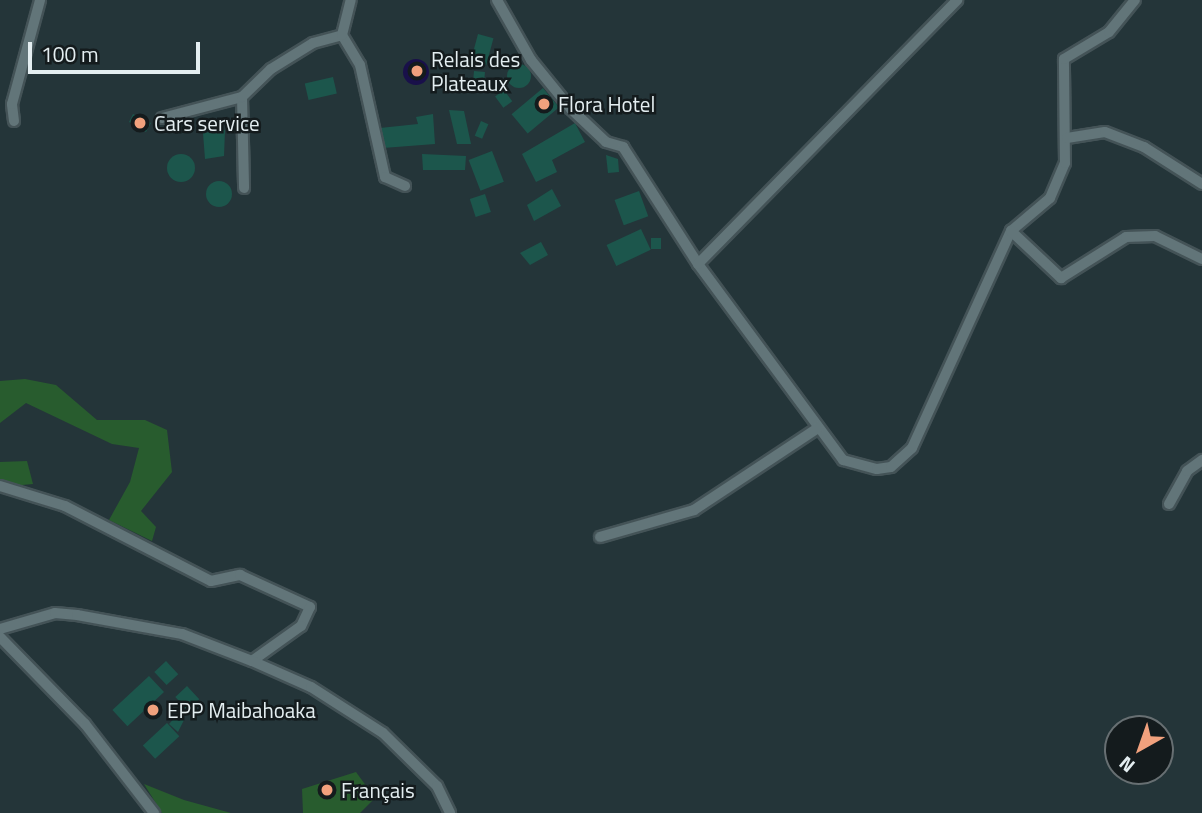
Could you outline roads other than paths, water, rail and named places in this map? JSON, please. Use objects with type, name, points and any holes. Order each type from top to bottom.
[{"type":"street","points":[[13,121],[12,104],[40,0]]},
{"type":"street","points":[[351,0],[342,35],[360,65],[385,177],[405,186]]},
{"type":"street","points":[[497,0],[531,60],[570,109],[606,142],[623,147],[698,264],[843,460],[864,468],[891,467],[903,459],[1012,231],[1050,198],[1067,138],[1063,59],[1109,32],[1135,0]]},
{"type":"street","points":[[698,264],[957,0]]},
{"type":"street","points":[[162,117],[242,97],[271,69],[313,43],[342,35]]},
{"type":"street","points":[[242,97],[244,188]]},
{"type":"street","points":[[1067,138],[1105,132],[1144,147],[1202,184]]},
{"type":"street","points":[[1012,231],[1061,278],[1126,237],[1155,236],[1202,259]]},
{"type":"street","points":[[600,537],[694,510],[818,428]]},
{"type":"street","points":[[1169,504],[1187,471],[1202,460]]},
{"type":"street","points":[[0,486],[65,506],[211,581],[240,575],[310,607],[301,626],[252,661]]},
{"type":"street","points":[[0,629],[55,613],[77,615],[182,634],[252,661],[311,687],[383,733],[437,786],[450,813]]},
{"type":"street","points":[[0,636],[85,723],[154,813]]},
{"type":"place","name":"Relais des Plateaux","points":[[417,71]]},
{"type":"place","name":"Flora Hotel","points":[[544,104]]},
{"type":"place","name":"Cars service","points":[[140,123]]},
{"type":"place","name":"EPP Maibahoaka","points":[[153,710]]},
{"type":"place","name":"Français","points":[[327,790]]}]
